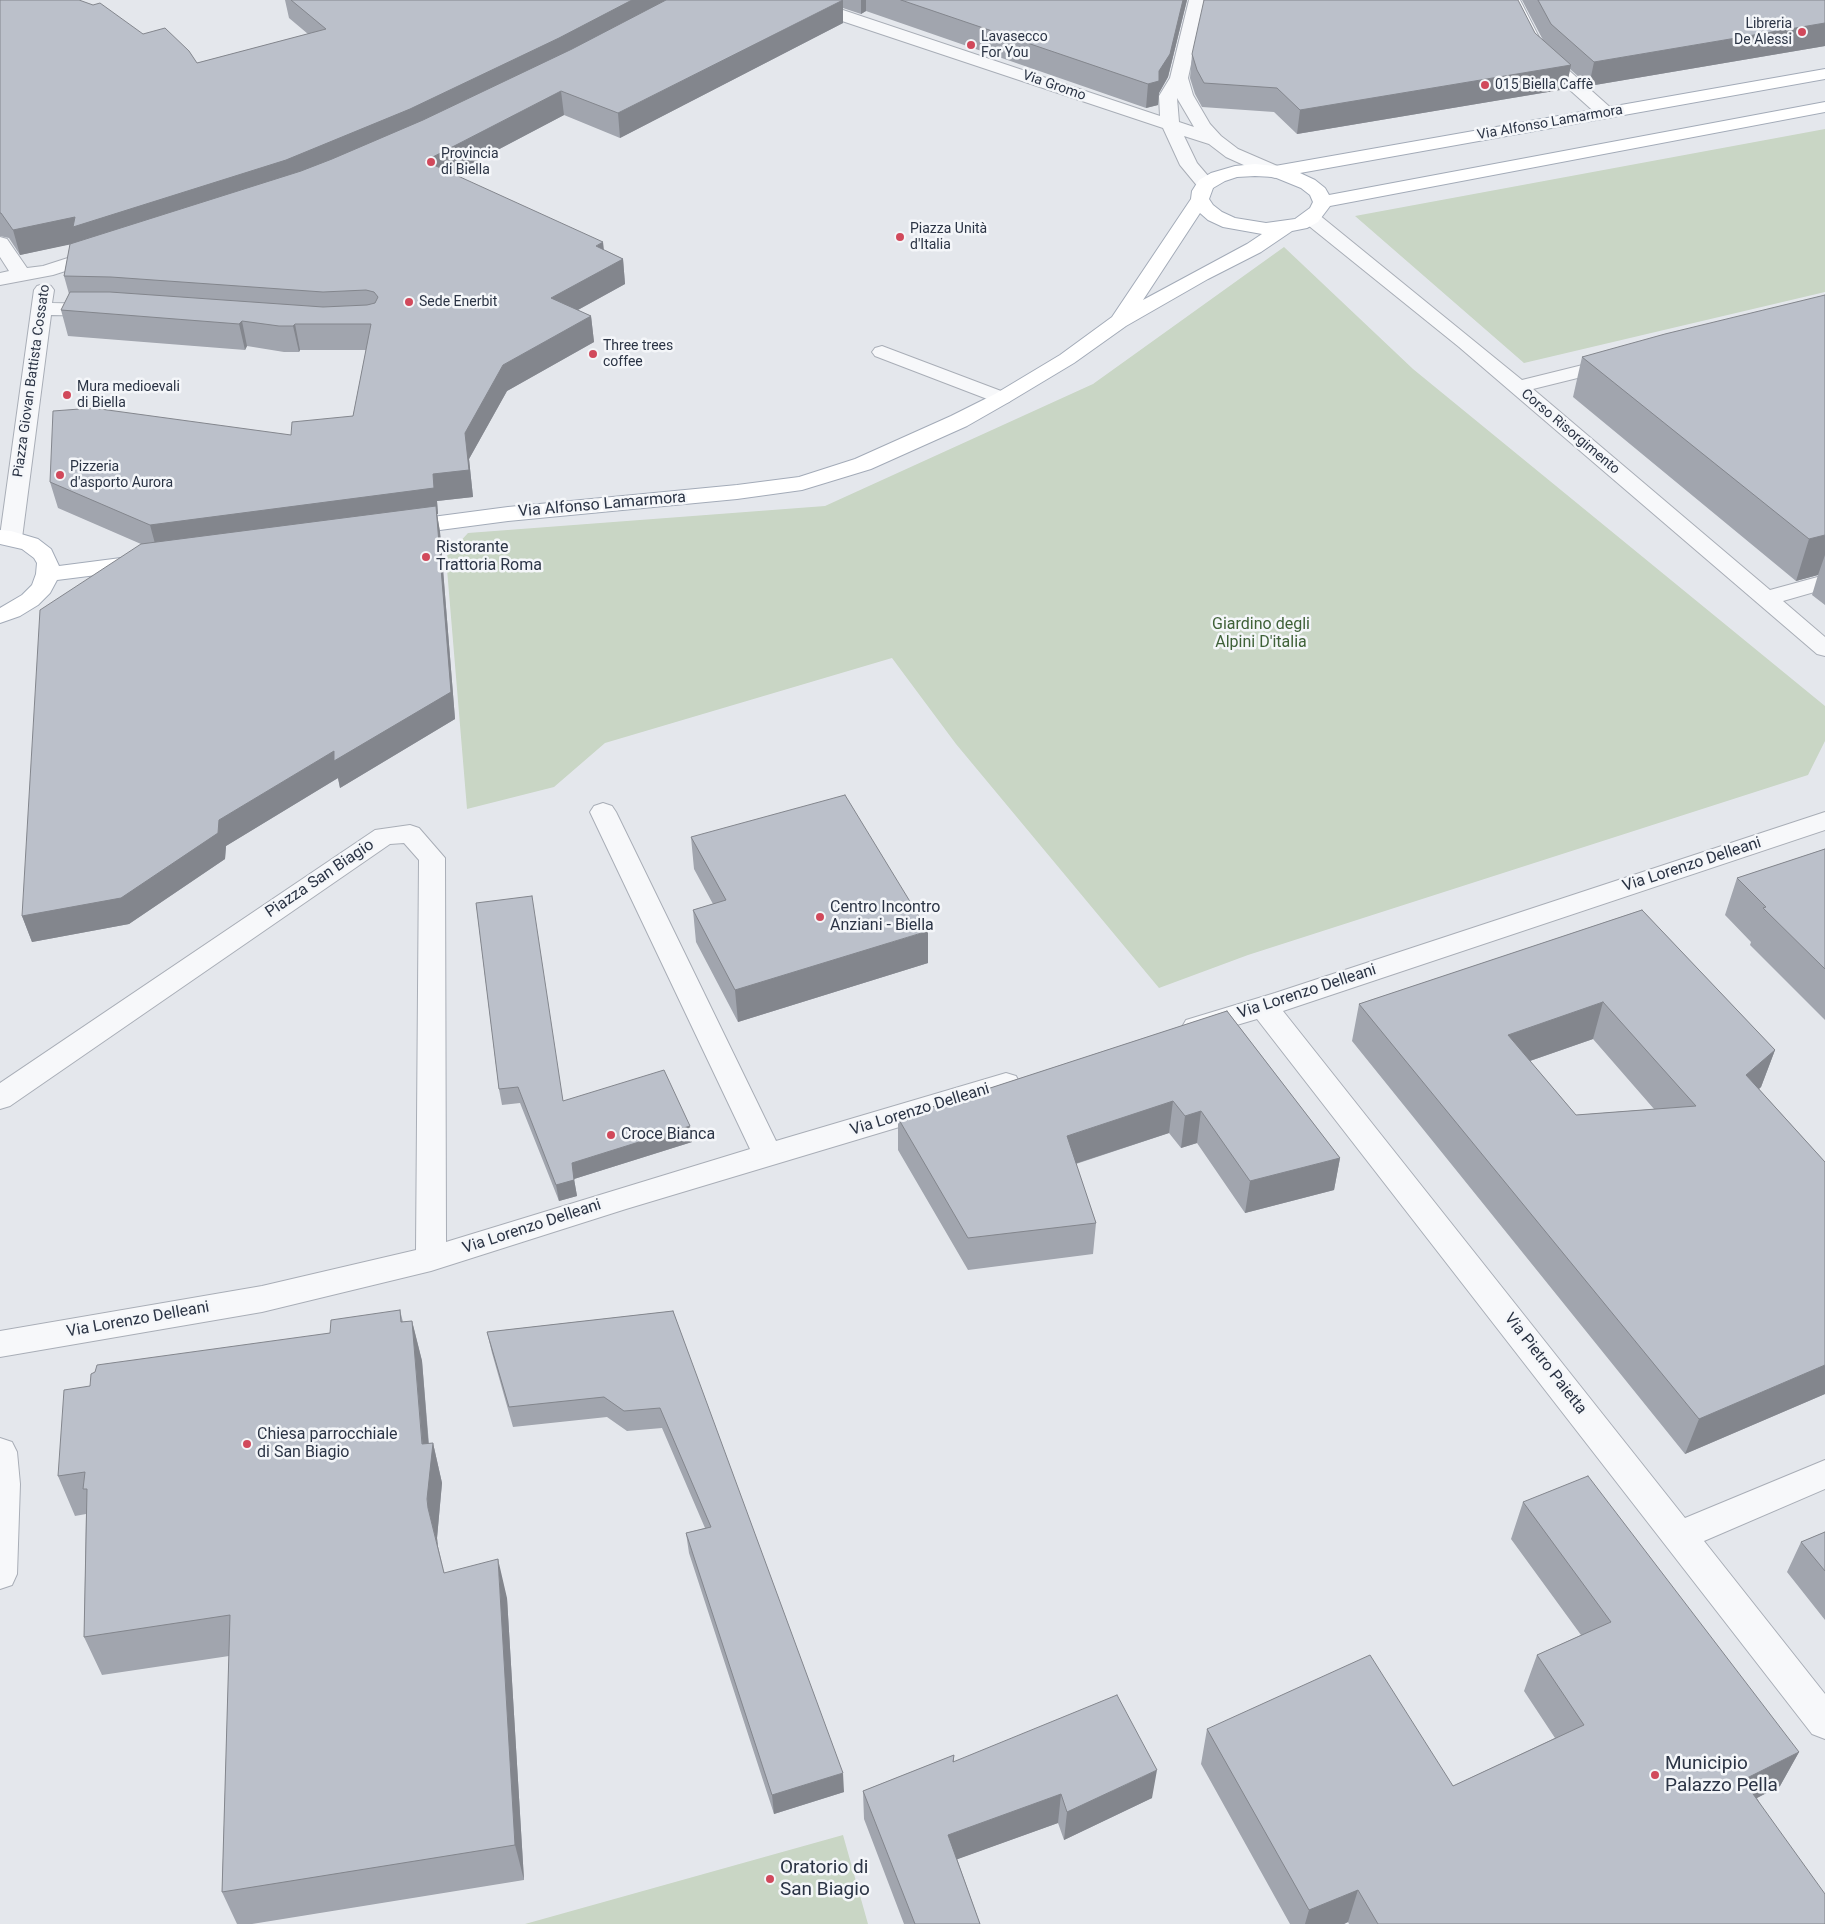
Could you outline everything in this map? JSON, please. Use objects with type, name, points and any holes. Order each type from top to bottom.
[{"type":"main road","name":"Via Alfonso Lamarmora","points":[[1276,172],[1825,74]]},
{"type":"main road","name":"Via Alfonso Lamarmora","points":[[1203,192],[1205,208],[1215,216],[1230,223],[1257,228],[1285,227],[1300,224],[1317,210],[1825,107]]},
{"type":"main road","name":"Via Alfonso Lamarmora","points":[[1119,322],[1203,192],[1218,176],[1255,170],[1294,176],[1318,192],[1317,210]]},
{"type":"main road","name":"Via Alfonso Lamarmora","points":[[379,531],[508,514],[737,492],[802,483],[878,458],[959,421],[1002,398],[1067,359],[1119,322],[1254,248],[1285,227]]},
{"type":"main road","points":[[0,616],[30,600],[42,588],[48,574],[48,563],[43,554],[30,544],[5,537]]},
{"type":"main road","points":[[48,574],[163,559]]},
{"type":"street","name":"Via Gromo","points":[[797,0],[1215,140]]},
{"type":"street","points":[[1196,0],[1179,78],[1168,96],[1170,125],[1203,192]]},
{"type":"street","points":[[1512,0],[1538,52],[1606,113]]},
{"type":"street","points":[[1179,78],[1184,95],[1203,128],[1215,140],[1232,153],[1276,172]]},
{"type":"street","name":"Corso Risorgimento","points":[[1317,210],[1517,387],[1825,649]]},
{"type":"street","points":[[0,244],[21,274]]},
{"type":"street","points":[[46,271],[121,247]]},
{"type":"street","name":"Piazza Giovan Battista Cossato","points":[[0,279],[46,271],[5,537]]},
{"type":"street","points":[[41,309],[117,310]]},
{"type":"street","points":[[882,352],[1002,398]]},
{"type":"street","points":[[1517,387],[1632,359]]},
{"type":"street","points":[[1766,599],[1825,582]]},
{"type":"street","points":[[602,812],[768,1155]]},
{"type":"street","name":"Via Lorenzo Delleani","points":[[1170,1035],[1264,1007],[1825,820]]},
{"type":"street","name":"Piazza San Biagio","points":[[0,1098],[384,836],[410,834],[432,858],[431,1259]]},
{"type":"street","name":"Via Pietro Paietta","points":[[1264,1007],[1825,1722]]},
{"type":"street","name":"Via Lorenzo Delleani","points":[[0,1344],[262,1299],[431,1259],[626,1197],[1026,1078]]},
{"type":"street","points":[[0,1452],[3,1484],[0,1574]]},
{"type":"street","points":[[1680,1536],[1825,1474]]},
{"type":"green space","points":[[1825,129],[1825,292],[1524,363],[1355,216]]},
{"type":"green space","name":"Giardino degli Alpini D'italia","points":[[1284,247],[1413,369],[1825,706],[1825,741],[1808,775],[1248,955],[1159,988],[956,744],[892,658],[605,743],[554,787],[467,809],[446,557],[468,533],[825,506],[1093,384]]},
{"type":"green space","name":"Oratorio di San Biagio","points":[[843,1835],[868,1924],[525,1924]]},
{"type":"building","points":[[0,0],[79,0],[93,5],[100,3],[143,34],[165,28],[189,51],[197,63],[326,29],[291,0],[632,0],[559,38],[410,109],[286,160],[73,227],[75,217],[13,230],[0,213]]},
{"type":"building","points":[[666,0],[843,0],[618,113],[561,91],[425,161],[603,242],[596,246],[623,259],[551,298],[591,316],[503,365],[465,433],[469,470],[433,474],[434,488],[150,525],[50,482],[53,411],[93,408],[291,435],[292,422],[353,416],[371,324],[295,324],[293,326],[279,326],[242,321],[239,324],[61,310],[70,292],[110,292],[323,307],[367,305],[375,303],[378,297],[374,292],[366,290],[323,292],[111,277],[64,276],[70,244],[301,171],[332,159],[423,120],[572,49]]},
{"type":"building","points":[[901,0],[1183,0],[1170,54],[1159,71],[1159,81],[1148,84]]},
{"type":"building","points":[[1204,0],[1518,0],[1535,33],[1571,65],[1300,110],[1277,88],[1204,83],[1192,54]]},
{"type":"building","points":[[1538,0],[1825,0],[1825,23],[1594,62],[1551,24]]},
{"type":"building","points":[[1825,295],[1825,535],[1809,539],[1582,357],[1665,334]]},
{"type":"building","points":[[436,506],[451,692],[334,761],[334,751],[219,820],[218,833],[121,898],[22,916],[40,610],[141,544]]},
{"type":"building","name":"Centro Incontro Anziani - Biella","points":[[845,795],[928,931],[735,990],[693,910],[726,900],[691,837]]},
{"type":"building","points":[[1825,849],[1825,969],[1763,908],[1766,907],[1737,878]]},
{"type":"building","points":[[532,896],[563,1101],[664,1070],[690,1126],[572,1163],[574,1180],[556,1185],[518,1087],[499,1089],[476,903]]},
{"type":"building","points":[[1642,910],[1775,1050],[1746,1075],[1825,1162],[1825,1365],[1699,1419],[1359,1004]],"holes":[[[1603,1002],[1696,1106],[1576,1115],[1508,1035]]]},
{"type":"building","points":[[1227,1011],[1340,1158],[1250,1181],[1201,1111],[1185,1116],[1173,1101],[1067,1136],[1096,1223],[968,1238],[898,1118]]},
{"type":"building","points":[[400,1310],[401,1322],[412,1321],[422,1444],[433,1443],[427,1499],[444,1573],[498,1559],[515,1845],[222,1892],[230,1615],[84,1637],[87,1489],[83,1489],[85,1472],[58,1476],[64,1390],[90,1386],[91,1374],[95,1372],[97,1365],[330,1333],[331,1320]]},
{"type":"building","points":[[673,1311],[843,1773],[772,1795],[686,1533],[711,1527],[660,1408],[624,1411],[604,1397],[509,1407],[487,1332]]},
{"type":"building","name":"Municipio Palazzo Pella","points":[[1588,1476],[1799,1752],[1743,1780],[1825,1894],[1825,1924],[1378,1924],[1358,1890],[1309,1910],[1207,1729],[1370,1655],[1453,1786],[1584,1725],[1537,1655],[1611,1622],[1523,1502]]},
{"type":"building","points":[[1825,1532],[1825,1571],[1801,1542]]},
{"type":"building","points":[[1117,1695],[1157,1770],[1067,1812],[1061,1794],[948,1835],[980,1924],[915,1924],[863,1791],[954,1755],[953,1762]]},
{"type":"place","name":"Libreria De Alessi","points":[[1802,32]]},
{"type":"place","name":"Lavasecco For You","points":[[971,45]]},
{"type":"place","name":"015 Biella Caffè","points":[[1485,85]]},
{"type":"place","name":"Provincia di Biella","points":[[431,162]]},
{"type":"place","name":"Piazza Unità d'Italia","points":[[900,237]]},
{"type":"place","name":"Sede Enerbit","points":[[409,302]]},
{"type":"place","name":"Three trees coffee","points":[[593,354]]},
{"type":"place","name":"Mura medioevali di Biella","points":[[67,395]]},
{"type":"place","name":"Pizzeria d'asporto Aurora","points":[[60,475]]},
{"type":"place","name":"Ristorante Trattoria Roma","points":[[426,557]]},
{"type":"place","name":"Centro Incontro Anziani - Biella","points":[[820,917]]},
{"type":"place","name":"Croce Bianca","points":[[611,1135]]},
{"type":"place","name":"Chiesa parrocchiale di San Biagio","points":[[247,1444]]},
{"type":"place","name":"Municipio Palazzo Pella","points":[[1655,1775]]},
{"type":"place","name":"Oratorio di San Biagio","points":[[770,1879]]}]
